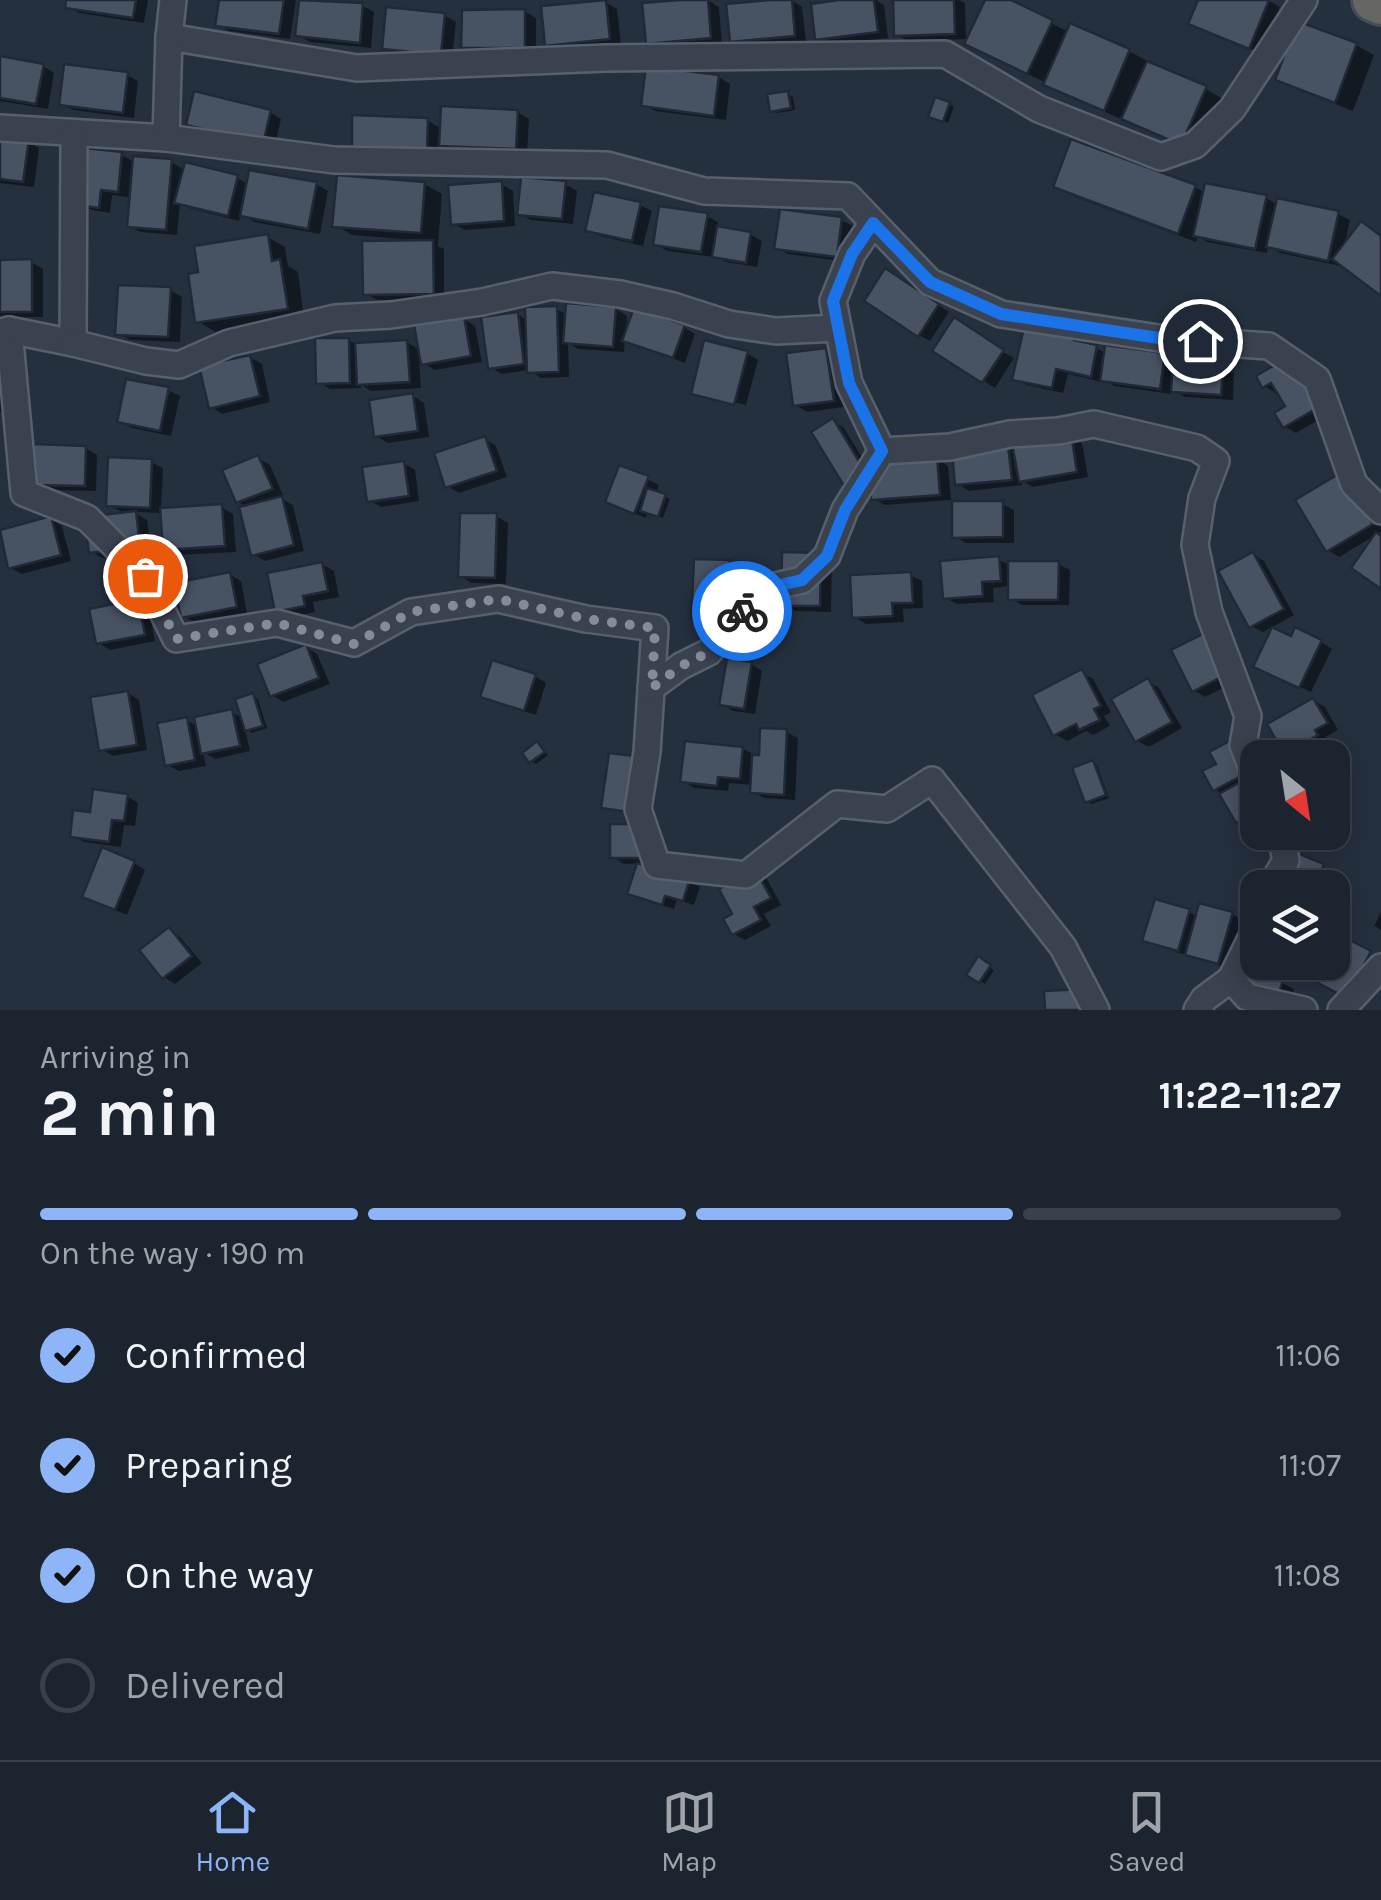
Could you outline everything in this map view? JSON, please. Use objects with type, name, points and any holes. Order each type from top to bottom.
[{"type":"highway","points":[[1374,0],[1381,3]]},
{"type":"street","points":[[166,138],[173,0]]},
{"type":"street","points":[[169,36],[358,68],[606,58],[945,54],[1039,109],[1161,157],[1195,145],[1232,110],[1304,0]]},
{"type":"street","points":[[0,128],[166,138],[334,160],[608,166],[704,191],[848,196],[930,282],[1001,314],[1165,339],[1268,346],[1317,379],[1354,484],[1381,511]]},
{"type":"street","points":[[73,342],[74,134]]},
{"type":"street","points":[[873,223],[852,254],[833,301],[849,383],[882,451]]},
{"type":"street","points":[[838,328],[776,331],[729,324],[620,294],[552,286],[482,302],[392,315],[335,318],[229,344],[179,365],[5,331],[24,493],[87,518],[145,576],[176,639],[277,623],[354,644],[411,612],[498,599],[586,619],[655,628],[647,752],[638,810],[656,865],[746,875],[838,804],[887,809],[932,780],[1063,947],[1096,1010]]},
{"type":"street","points":[[882,451],[950,448],[1010,434],[1058,432],[1094,424],[1196,448],[1216,461],[1202,498],[1194,545],[1209,612],[1248,716],[1244,740]]},
{"type":"street","points":[[652,688],[681,666],[709,652],[758,590],[802,580],[827,556],[845,510],[882,451]]},
{"type":"street","points":[[1198,1010],[1204,999],[1232,979],[1240,962]]},
{"type":"street","points":[[1341,1010],[1381,966]]},
{"type":"street","points":[[1232,979],[1247,998],[1304,1010]]},
{"type":"building","points":[[66,0],[136,0],[133,18],[65,8]]},
{"type":"building","points":[[219,0],[284,0],[279,34],[215,26]]},
{"type":"building","points":[[299,0],[363,3],[360,43],[295,36]]},
{"type":"building","points":[[606,0],[610,39],[545,46],[541,6]]},
{"type":"building","points":[[708,0],[711,38],[646,44],[642,3]]},
{"type":"building","points":[[792,0],[795,36],[730,42],[726,4]]},
{"type":"building","points":[[874,0],[878,32],[815,40],[811,4]]},
{"type":"building","points":[[893,0],[954,0],[955,34],[894,36]]},
{"type":"building","points":[[985,0],[1011,0],[1053,20],[1027,74],[964,44]]},
{"type":"building","points":[[1198,0],[1269,0],[1249,49],[1188,24]]},
{"type":"building","points":[[386,7],[445,13],[441,55],[382,49]]},
{"type":"building","points":[[525,9],[525,48],[461,48],[462,10]]},
{"type":"building","points":[[1297,21],[1357,43],[1335,103],[1275,80]]},
{"type":"building","points":[[1070,23],[1130,49],[1104,111],[1043,85]]},
{"type":"building","points":[[0,56],[44,64],[36,104],[0,98]]},
{"type":"building","points":[[1147,61],[1207,86],[1181,145],[1121,119]]},
{"type":"building","points":[[64,64],[128,72],[123,113],[59,105]]},
{"type":"building","points":[[646,66],[719,75],[714,116],[641,106]]},
{"type":"building","points":[[194,91],[271,110],[263,144],[186,125]]},
{"type":"building","points":[[788,91],[791,108],[770,112],[767,94]]},
{"type":"building","points":[[935,97],[950,102],[943,122],[928,117]]},
{"type":"building","points":[[441,106],[518,110],[516,149],[439,146]]},
{"type":"building","points":[[352,115],[428,118],[427,150],[352,147]]},
{"type":"building","points":[[0,136],[29,139],[23,182],[0,179]]},
{"type":"building","points":[[1071,139],[1196,185],[1178,234],[1053,187]]},
{"type":"building","points":[[85,148],[122,152],[118,192],[101,190],[99,208],[78,205]]},
{"type":"building","points":[[133,156],[172,159],[166,230],[127,227]]},
{"type":"building","points":[[185,162],[238,175],[228,216],[174,203]]},
{"type":"building","points":[[249,170],[317,182],[308,229],[240,216]]},
{"type":"building","points":[[337,175],[425,182],[421,233],[332,227]]},
{"type":"building","points":[[521,177],[566,181],[562,219],[517,215]]},
{"type":"building","points":[[502,181],[504,221],[451,225],[448,185]]},
{"type":"building","points":[[1205,183],[1267,195],[1255,249],[1193,236]]},
{"type":"building","points":[[594,192],[641,202],[632,241],[585,231]]},
{"type":"building","points":[[1277,198],[1339,211],[1328,261],[1266,247]]},
{"type":"building","points":[[659,206],[708,213],[701,252],[653,245]]},
{"type":"building","points":[[780,209],[842,217],[837,257],[774,249]]},
{"type":"building","points":[[1361,221],[1381,236],[1381,296],[1332,259]]},
{"type":"building","points":[[717,226],[751,232],[746,263],[712,257]]},
{"type":"building","points":[[268,234],[272,261],[280,259],[288,309],[195,323],[188,274],[198,272],[194,246]]},
{"type":"building","points":[[433,240],[434,294],[363,295],[362,241]]},
{"type":"building","points":[[32,259],[32,312],[0,312],[0,260]]},
{"type":"building","points":[[885,268],[939,304],[918,337],[864,301]]},
{"type":"building","points":[[118,285],[171,287],[168,337],[115,335]]},
{"type":"building","points":[[566,303],[616,307],[613,347],[563,343]]},
{"type":"building","points":[[557,306],[559,372],[527,373],[525,307]]},
{"type":"building","points":[[634,307],[685,325],[673,358],[622,341]]},
{"type":"building","points":[[518,312],[524,364],[488,369],[481,317]]},
{"type":"building","points":[[464,316],[471,356],[421,365],[414,325]]},
{"type":"building","points":[[954,317],[1004,350],[982,383],[932,351]]},
{"type":"building","points":[[1025,323],[1075,334],[1074,340],[1097,345],[1091,377],[1056,369],[1052,388],[1012,380]]},
{"type":"building","points":[[315,338],[349,338],[350,383],[316,384]]},
{"type":"building","points":[[407,340],[410,382],[357,385],[355,343]]},
{"type":"building","points":[[704,340],[748,351],[734,405],[691,394]]},
{"type":"building","points":[[1174,343],[1205,345],[1203,378],[1210,378],[1211,363],[1224,364],[1221,395],[1171,392]]},
{"type":"building","points":[[1105,345],[1165,353],[1160,389],[1100,381]]},
{"type":"building","points":[[826,348],[834,401],[793,406],[786,353]]},
{"type":"building","points":[[250,355],[260,396],[209,409],[199,366]]},
{"type":"building","points":[[1292,355],[1322,405],[1283,428],[1274,413],[1285,406],[1271,383],[1262,388],[1256,376]]},
{"type":"building","points":[[126,379],[169,387],[160,431],[117,422]]},
{"type":"building","points":[[413,393],[418,431],[374,437],[369,400]]},
{"type":"building","points":[[833,418],[866,473],[844,486],[811,432]]},
{"type":"building","points":[[1071,433],[1077,472],[1019,482],[1012,444]]},
{"type":"building","points":[[485,436],[497,471],[445,488],[434,453]]},
{"type":"building","points":[[33,444],[86,446],[85,486],[31,485]]},
{"type":"building","points":[[1008,445],[1012,480],[955,485],[952,451]]},
{"type":"building","points":[[258,455],[273,489],[236,503],[222,470]]},
{"type":"building","points":[[937,456],[940,495],[871,500],[869,462]]},
{"type":"building","points":[[108,457],[152,459],[150,508],[106,506]]},
{"type":"building","points":[[404,461],[409,496],[367,502],[362,467]]},
{"type":"building","points":[[619,465],[649,476],[634,514],[605,502]]},
{"type":"building","points":[[1342,472],[1373,524],[1326,552],[1295,500]]},
{"type":"building","points":[[647,488],[666,494],[658,517],[640,511]]},
{"type":"building","points":[[282,496],[294,545],[251,556],[239,507]]},
{"type":"building","points":[[952,501],[1003,501],[1003,537],[952,538]]},
{"type":"building","points":[[222,504],[225,546],[163,550],[160,508]]},
{"type":"building","points":[[136,511],[140,547],[89,553],[84,517]]},
{"type":"building","points":[[460,513],[497,513],[495,578],[458,577]]},
{"type":"building","points":[[51,516],[61,555],[8,569],[0,530]]},
{"type":"building","points":[[1376,532],[1381,536],[1381,589],[1351,568]]},
{"type":"building","points":[[782,552],[821,553],[820,606],[781,606]]},
{"type":"building","points":[[1253,552],[1284,609],[1249,628],[1218,571]]},
{"type":"building","points":[[999,556],[1001,581],[982,582],[983,596],[943,599],[940,561]]},
{"type":"building","points":[[694,559],[730,560],[727,620],[691,619]]},
{"type":"building","points":[[1008,561],[1059,561],[1058,600],[1008,600]]},
{"type":"building","points":[[322,562],[328,591],[303,596],[305,606],[275,612],[267,573]]},
{"type":"building","points":[[230,572],[237,607],[181,618],[174,583]]},
{"type":"building","points":[[911,572],[913,603],[892,603],[893,616],[852,618],[850,575]]},
{"type":"building","points":[[138,599],[145,635],[96,644],[89,609]]},
{"type":"building","points":[[1272,627],[1291,636],[1295,627],[1322,640],[1299,688],[1253,667]]},
{"type":"building","points":[[1207,632],[1227,674],[1192,692],[1171,650]]},
{"type":"building","points":[[306,644],[319,678],[270,697],[257,664]]},
{"type":"building","points":[[727,658],[752,662],[744,709],[719,705]]},
{"type":"building","points":[[492,660],[536,674],[524,711],[480,697]]},
{"type":"building","points":[[1082,669],[1101,706],[1094,709],[1100,720],[1079,730],[1076,724],[1053,736],[1032,695]]},
{"type":"building","points":[[1148,678],[1172,722],[1135,742],[1111,699]]},
{"type":"building","points":[[128,691],[137,745],[99,751],[90,697]]},
{"type":"building","points":[[253,693],[263,726],[245,731],[235,699]]},
{"type":"building","points":[[1313,698],[1328,723],[1315,730],[1318,735],[1309,740],[1276,740],[1267,724]]},
{"type":"building","points":[[232,709],[240,746],[201,754],[194,717]]},
{"type":"building","points":[[187,717],[195,760],[165,766],[157,723]]},
{"type":"building","points":[[760,728],[787,729],[784,795],[750,793],[752,755],[759,755]]},
{"type":"building","points":[[1241,735],[1240,777],[1213,791],[1202,771],[1216,764],[1209,752]]},
{"type":"building","points":[[537,741],[545,752],[529,763],[522,753]]},
{"type":"building","points":[[685,741],[743,747],[740,779],[718,777],[717,786],[680,782]]},
{"type":"building","points":[[609,753],[643,757],[636,813],[601,808]]},
{"type":"building","points":[[1093,760],[1106,795],[1085,803],[1072,768]]},
{"type":"building","points":[[1240,782],[1240,821],[1236,823],[1219,794]]},
{"type":"building","points":[[93,789],[128,794],[124,821],[112,820],[109,842],[70,837],[73,810],[90,812]]},
{"type":"building","points":[[610,824],[640,824],[640,858],[610,858]]},
{"type":"building","points":[[102,847],[135,861],[115,910],[82,897]]},
{"type":"building","points":[[1297,853],[1324,864],[1322,870],[1290,870]]},
{"type":"building","points":[[637,863],[690,878],[683,901],[665,896],[662,905],[627,894]]},
{"type":"building","points":[[755,869],[771,898],[754,907],[761,920],[732,935],[723,919],[732,914],[719,889]]},
{"type":"building","points":[[1155,899],[1190,909],[1178,951],[1142,941]]},
{"type":"building","points":[[1199,903],[1233,912],[1218,964],[1185,955]]},
{"type":"building","points":[[169,927],[192,956],[162,979],[139,950]]},
{"type":"building","points":[[1350,940],[1371,951],[1347,998],[1318,983],[1350,980]]},
{"type":"building","points":[[978,956],[991,965],[979,983],[966,975]]},
{"type":"building","points":[[1247,980],[1283,980],[1274,1010],[1238,1010]]},
{"type":"building","points":[[1082,989],[1084,1010],[1045,1010],[1044,991]]},
{"type":"way so far","points":[[145,576],[176,639],[277,623],[354,644],[411,612],[498,599],[586,619],[655,628],[652,688],[681,666],[709,652],[742,611]]},
{"type":"route","points":[[742,611],[758,590],[802,580],[827,556],[845,510],[882,451],[849,383],[833,301],[852,254],[873,223],[930,282],[1001,314],[1200,341]]}]
